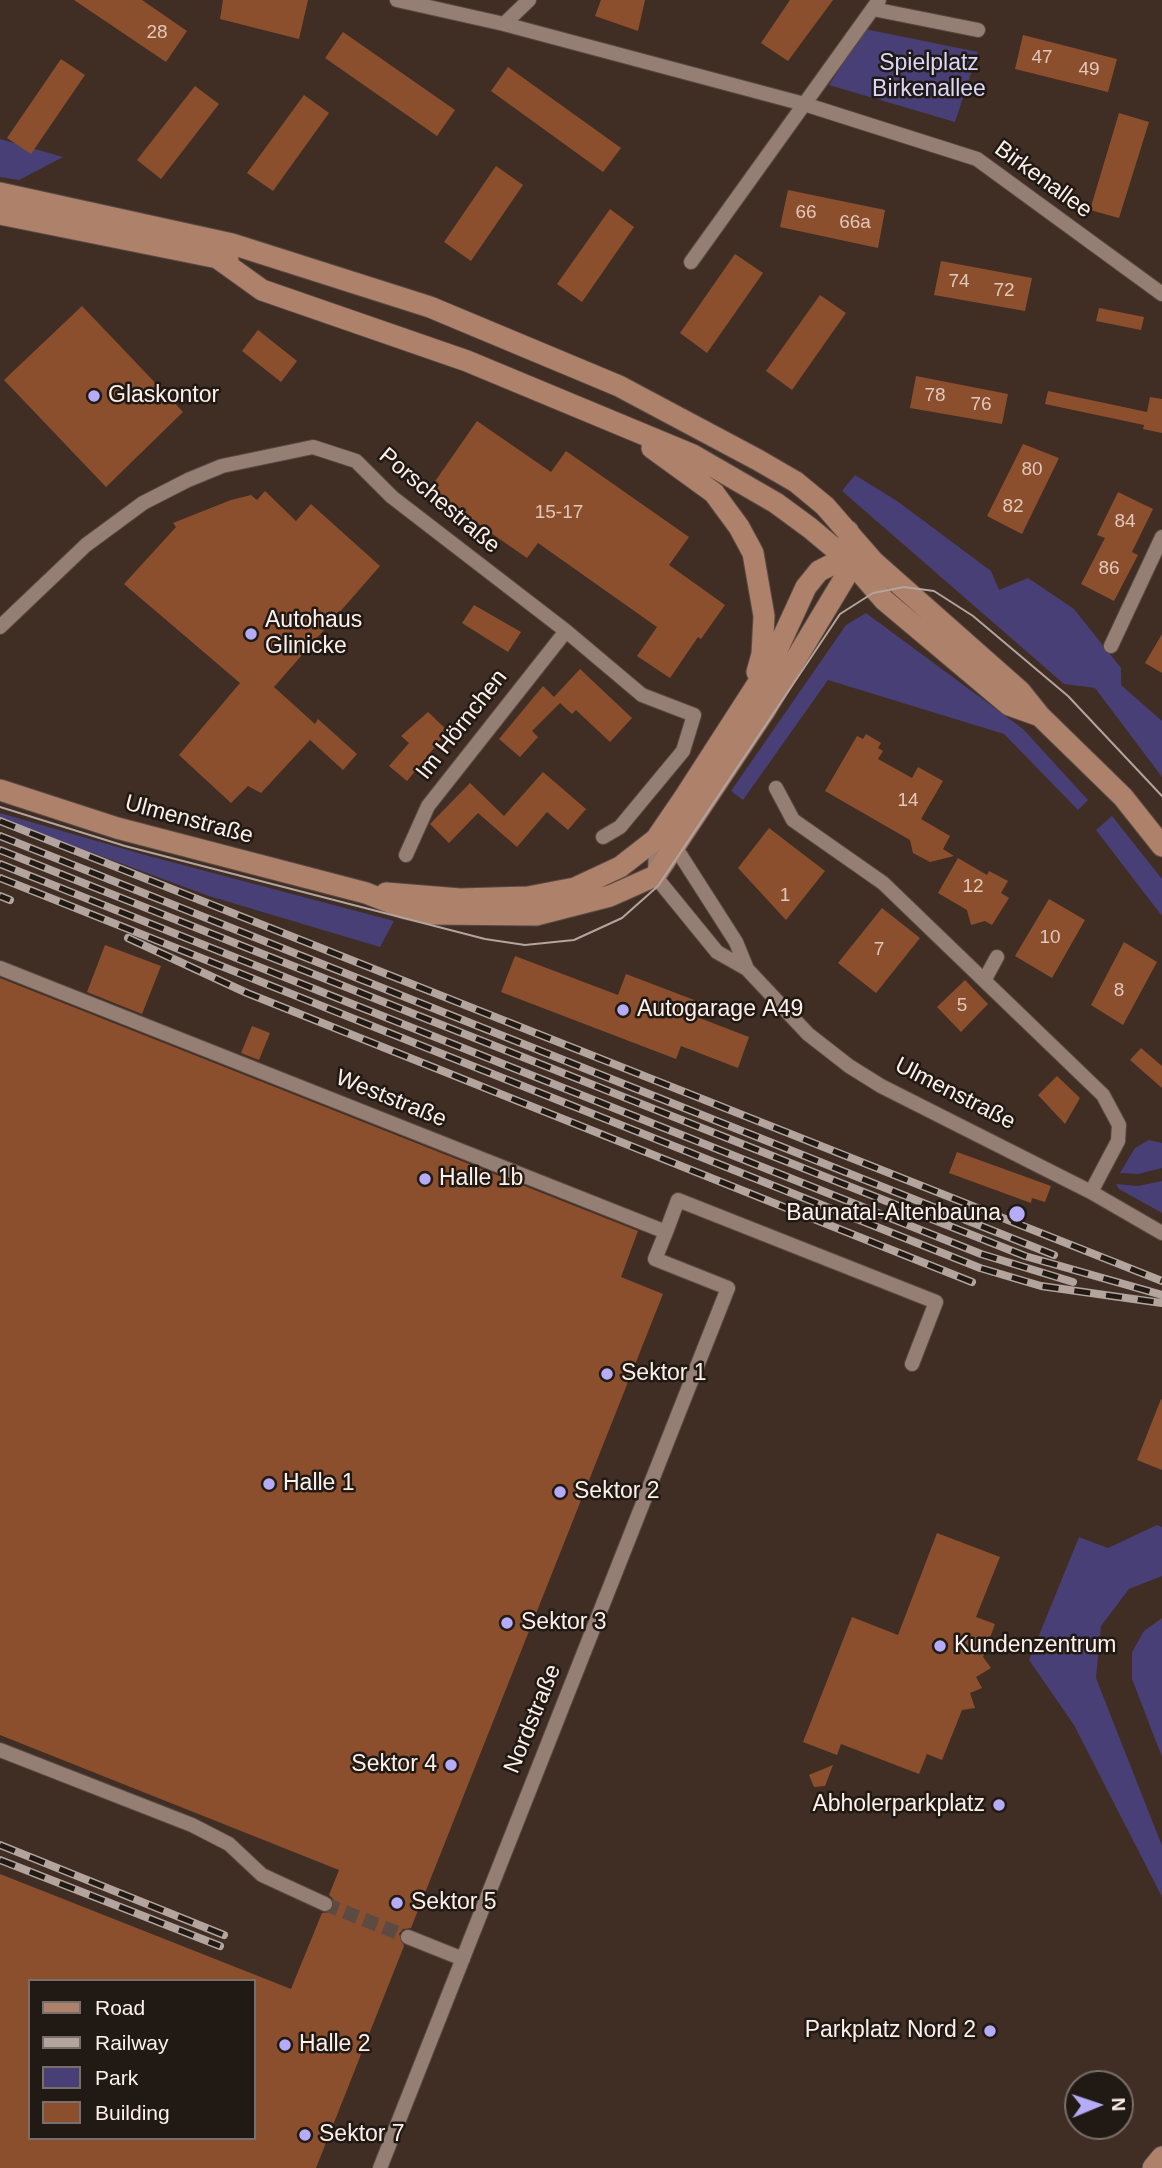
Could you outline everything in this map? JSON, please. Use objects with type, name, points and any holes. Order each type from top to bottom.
[{"type":"main road","points":[[0,194],[232,244],[430,307],[631,392],[796,482],[848,530],[884,600],[1009,705],[1040,716],[1123,797],[1162,846]]},
{"type":"main road","points":[[0,214],[374,289]]},
{"type":"main road","points":[[216,257],[262,290],[467,361],[610,418],[692,455],[776,503],[863,563]]},
{"type":"main road","points":[[610,418],[714,493],[739,527],[753,553],[764,616],[762,654],[753,687]]},
{"type":"main road","name":"Ulmenstraße","points":[[0,790],[117,828],[366,892],[404,908],[441,915],[525,915],[586,903],[655,876],[665,842],[753,687],[771,663],[806,587],[819,571],[835,563],[863,563]]},
{"type":"main road","name":"Ulmenstraße","points":[[366,892],[460,899],[551,894],[597,880],[665,842],[764,712],[863,563]]},
{"type":"main road","points":[[1153,2168],[1162,2157]]},
{"type":"street","name":"Birkenallee","points":[[397,0],[504,24],[804,104],[977,159],[1162,295]]},
{"type":"street","points":[[504,24],[529,0]]},
{"type":"street","points":[[691,262],[876,4],[978,30]]},
{"type":"street","name":"Porschestraße","points":[[0,627],[86,545],[143,503],[222,466],[313,447],[356,461],[392,497],[566,631],[642,695],[694,715],[683,751],[620,827],[603,837]]},
{"type":"street","points":[[1111,646],[1162,537]]},
{"type":"street","name":"Im Hörnchen","points":[[406,855],[428,806],[566,631]]},
{"type":"street","points":[[776,788],[793,820],[883,883],[1103,1095],[1119,1125],[1118,1141],[1091,1192]]},
{"type":"street","name":"Ulmenstraße","points":[[665,842],[736,942],[747,969]]},
{"type":"street","name":"Ulmenstraße","points":[[655,876],[717,952],[747,969],[808,1034],[849,1066],[881,1086],[1091,1192],[1162,1233]]},
{"type":"street","points":[[985,979],[997,957]]},
{"type":"street","name":"Weststraße","points":[[0,968],[666,1232]]},
{"type":"street","points":[[666,1232],[678,1200],[936,1302],[912,1364]]},
{"type":"street","name":"Nordstraße","points":[[380,2168],[728,1288],[655,1259],[666,1232]]},
{"type":"street","points":[[0,1750],[192,1825],[229,1844],[262,1875],[325,1904]]},
{"type":"street","points":[[408,1937],[463,1959]]},
{"type":"green space","name":"Spielplatz Birkenallee","points":[[865,29],[978,52],[955,122],[829,85]]},
{"type":"green space","points":[[0,139],[63,157],[19,180],[0,177]]},
{"type":"green space","points":[[855,475],[897,501],[991,571],[999,590],[1028,578],[1074,609],[1121,668],[1121,685],[1162,721],[1162,777],[1095,688],[1064,684],[842,491]]},
{"type":"green space","points":[[866,613],[1023,729],[1088,800],[1078,810],[1004,734],[828,680],[743,800],[731,791],[846,625]]},
{"type":"green space","points":[[0,813],[145,855],[394,921],[380,947],[209,896],[6,821],[0,818]]},
{"type":"green space","points":[[1112,816],[1162,879],[1162,916],[1096,830]]},
{"type":"green space","points":[[1149,1140],[1162,1143],[1162,1168],[1138,1174],[1120,1173],[1135,1148]]},
{"type":"green space","points":[[1162,1181],[1162,1213],[1119,1189],[1116,1184],[1138,1186]]},
{"type":"green space","points":[[1157,1525],[1162,1527],[1162,1576],[1129,1589],[1101,1626],[1096,1678],[1162,1846],[1162,1897],[1074,1725],[1029,1660],[1079,1537],[1108,1548]]},
{"type":"green space","points":[[1162,1618],[1162,1757],[1132,1679],[1132,1652],[1144,1631]]},
{"type":"building","points":[[74,0],[142,0],[187,31],[166,62]]},
{"type":"building","points":[[223,0],[308,0],[299,39],[220,19]]},
{"type":"building","points":[[601,0],[645,0],[638,31],[595,16]]},
{"type":"building","points":[[790,0],[833,0],[788,61],[761,43]]},
{"type":"building","points":[[343,32],[455,110],[437,136],[325,58]]},
{"type":"building","points":[[1023,35],[1117,59],[1108,92],[1015,69]]},
{"type":"building","points":[[61,59],[85,75],[31,154],[7,138]]},
{"type":"building","points":[[508,67],[621,148],[603,172],[491,91]]},
{"type":"building","points":[[195,86],[219,104],[161,179],[137,160]]},
{"type":"building","points":[[304,95],[329,113],[273,191],[247,173]]},
{"type":"building","points":[[1119,113],[1149,122],[1119,218],[1090,210]]},
{"type":"building","points":[[496,166],[523,185],[471,261],[444,242]]},
{"type":"building","points":[[788,190],[885,210],[878,248],[780,227]]},
{"type":"building","points":[[610,209],[634,227],[582,302],[557,284]]},
{"type":"building","points":[[735,254],[763,273],[707,353],[680,333]]},
{"type":"building","points":[[941,261],[1032,278],[1025,311],[934,295]]},
{"type":"building","points":[[820,295],[846,313],[792,390],[766,371]]},
{"type":"building","name":"Glaskontor","points":[[82,306],[183,412],[106,487],[4,380]]},
{"type":"building","points":[[1099,308],[1144,317],[1141,330],[1096,321]]},
{"type":"building","points":[[258,330],[297,361],[281,382],[242,351]]},
{"type":"building","points":[[916,376],[1008,394],[1002,424],[910,408]]},
{"type":"building","points":[[1048,391],[1147,412],[1150,397],[1162,399],[1162,433],[1143,429],[1144,425],[1045,404]]},
{"type":"building","points":[[477,421],[551,472],[566,451],[689,537],[669,565],[725,605],[701,639],[698,637],[670,678],[637,656],[657,627],[538,543],[527,558],[429,490]]},
{"type":"building","points":[[1023,444],[1059,458],[1022,534],[987,516]]},
{"type":"building","name":"Autohaus Glinicke","points":[[265,491],[296,521],[311,504],[380,566],[274,687],[315,724],[318,719],[357,754],[343,770],[310,740],[261,793],[248,786],[231,803],[179,755],[240,683],[124,584],[176,527],[173,523],[231,500],[251,495],[257,500]]},
{"type":"building","points":[[1118,492],[1153,509],[1132,552],[1138,555],[1114,601],[1081,584],[1105,538],[1097,535]]},
{"type":"building","points":[[474,605],[521,632],[508,652],[462,623]]},
{"type":"building","points":[[1162,634],[1162,673],[1145,663]]},
{"type":"building","points":[[580,669],[632,718],[610,742],[576,710],[572,714],[560,703],[532,731],[538,737],[520,757],[499,739],[543,686],[554,697]]},
{"type":"building","points":[[428,712],[448,731],[407,781],[389,766],[409,743],[401,736]]},
{"type":"building","points":[[866,734],[881,743],[878,748],[883,751],[878,759],[912,778],[918,767],[943,781],[921,819],[950,836],[943,849],[954,856],[930,862],[913,853],[910,840],[825,791],[857,736],[863,739]]},
{"type":"building","points":[[543,772],[586,809],[568,830],[547,812],[517,847],[478,813],[449,843],[430,824],[470,783],[504,816]]},
{"type":"building","points":[[769,828],[825,871],[786,920],[738,868]]},
{"type":"building","points":[[958,858],[987,875],[989,871],[1008,881],[1001,893],[1009,898],[992,925],[985,921],[971,925],[967,910],[938,893]]},
{"type":"building","points":[[1049,899],[1085,920],[1052,978],[1015,956]]},
{"type":"building","points":[[882,908],[920,938],[876,993],[838,963]]},
{"type":"building","points":[[1124,942],[1157,962],[1123,1025],[1091,1005]]},
{"type":"building","points":[[105,945],[161,966],[142,1014],[87,992]]},
{"type":"building","name":"Autogarage A49","points":[[515,956],[618,995],[626,974],[702,1003],[697,1017],[749,1037],[738,1068],[681,1046],[676,1059],[501,992]]},
{"type":"building","name":"Halle 1","points":[[0,978],[638,1231],[621,1277],[663,1294],[411,1928],[403,1929],[399,1934],[404,1946],[316,2168],[0,2168],[0,1874],[291,1989],[322,1913],[330,1912],[334,1907],[333,1899],[329,1895],[339,1870],[0,1735]]},
{"type":"building","points":[[965,980],[988,1004],[961,1032],[937,1007]]},
{"type":"building","points":[[252,1026],[270,1033],[259,1060],[241,1053]]},
{"type":"building","points":[[1141,1048],[1162,1066],[1162,1088],[1130,1060]]},
{"type":"building","points":[[1057,1076],[1080,1098],[1065,1124],[1038,1095]]},
{"type":"building","points":[[957,1152],[1051,1186],[1045,1202],[1032,1198],[1031,1203],[949,1173]]},
{"type":"building","points":[[1162,1400],[1162,1470],[1137,1460]]},
{"type":"building","name":"Kundenzentrum","points":[[937,1533],[1000,1557],[976,1617],[995,1624],[983,1657],[991,1668],[976,1677],[982,1688],[970,1693],[975,1708],[962,1710],[942,1760],[927,1754],[919,1774],[841,1744],[837,1755],[803,1742],[852,1617],[898,1635]]},
{"type":"building","points":[[833,1765],[825,1786],[814,1787],[809,1775]]},
{"type":"tunnel","points":[[325,1904],[408,1937]]},
{"type":"tram line","points":[[0,807],[125,846],[485,939],[525,945],[574,940],[622,918],[658,886],[840,614],[873,593],[904,587],[934,591],[973,616],[1068,696],[1162,796]]},
{"type":"railway","points":[[0,821],[1162,1281]]},
{"type":"railway","points":[[0,836],[1054,1255]]},
{"type":"railway","points":[[0,850],[1025,1256],[1162,1295]]},
{"type":"railway","points":[[0,864],[981,1254],[1073,1282]]},
{"type":"railway","points":[[0,878],[980,1268],[1041,1286],[1162,1303]]},
{"type":"railway","points":[[0,896],[10,900]]},
{"type":"railway","points":[[128,938],[247,993],[972,1282]]},
{"type":"railway","points":[[0,1845],[224,1935]]},
{"type":"railway","points":[[0,1860],[220,1946]]},
{"type":"place","name":"Glaskontor","points":[[94,396]]},
{"type":"place","name":"Autohaus Glinicke","points":[[251,634]]},
{"type":"place","name":"Autogarage A49","points":[[623,1010]]},
{"type":"place","name":"Halle 1b","points":[[425,1179]]},
{"type":"place","name":"Baunatal-Altenbauna","points":[[1017,1214]]},
{"type":"place","name":"Sektor 1","points":[[607,1374]]},
{"type":"place","name":"Halle 1","points":[[269,1484]]},
{"type":"place","name":"Sektor 2","points":[[560,1492]]},
{"type":"place","name":"Sektor 3","points":[[507,1623]]},
{"type":"place","name":"Kundenzentrum","points":[[940,1646]]},
{"type":"place","name":"Sektor 4","points":[[451,1765]]},
{"type":"place","name":"Abholerparkplatz","points":[[999,1805]]},
{"type":"place","name":"Sektor 5","points":[[397,1903]]},
{"type":"place","name":"Parkplatz Nord 2","points":[[990,2031]]},
{"type":"place","name":"Halle 2","points":[[285,2045]]},
{"type":"place","name":"Sektor 7","points":[[305,2135]]}]
